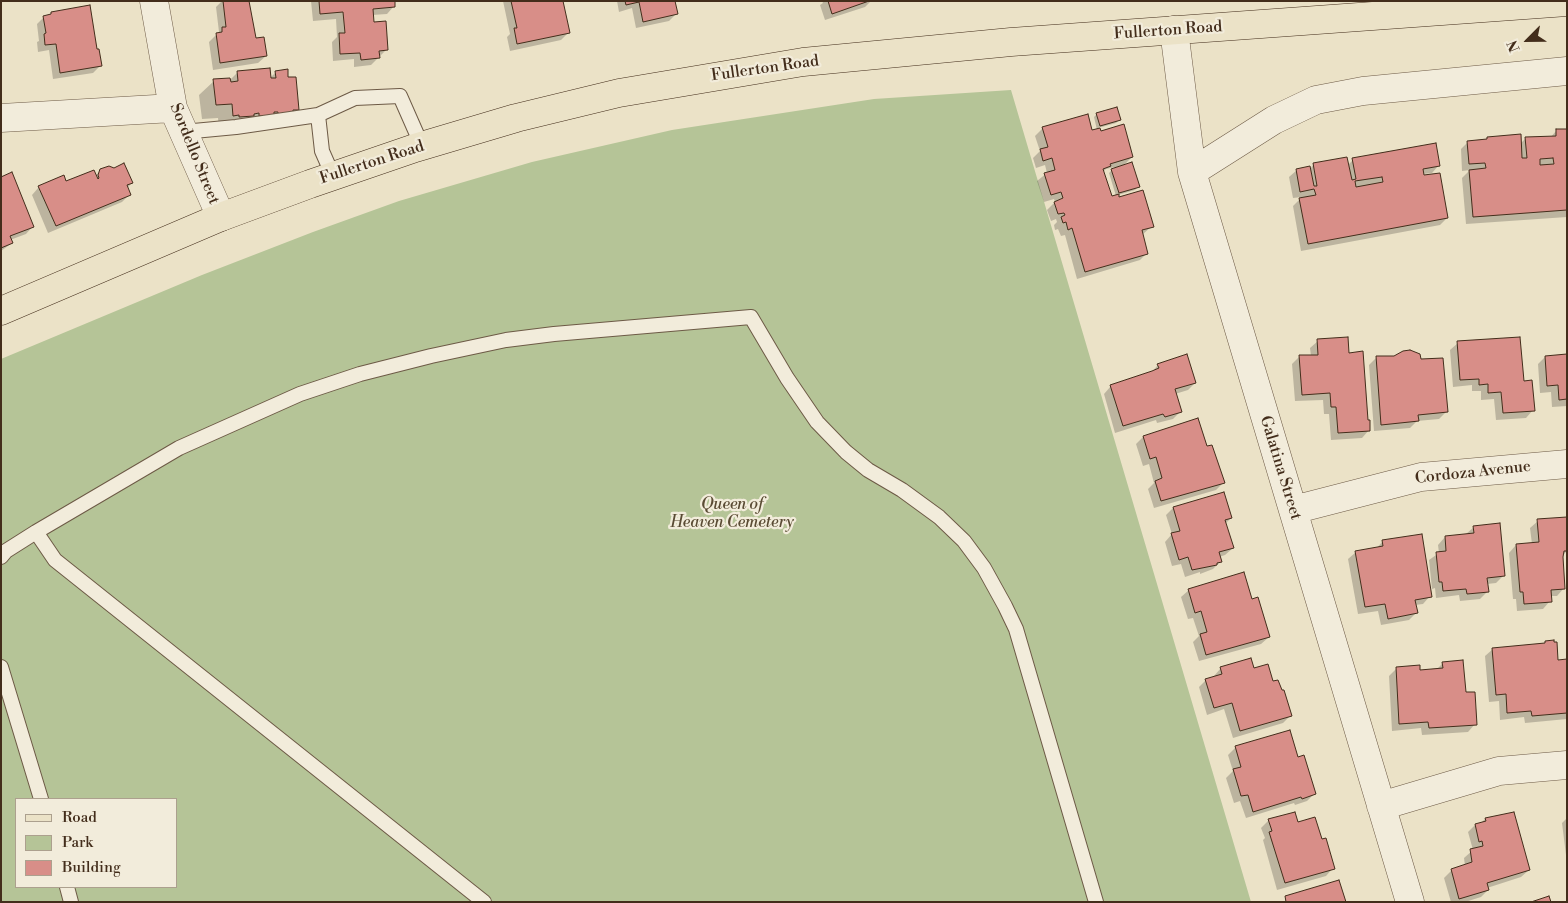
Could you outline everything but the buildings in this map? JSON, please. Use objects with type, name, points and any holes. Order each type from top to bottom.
[{"type":"main road","name":"Fullerton Road","points":[[1,311],[221,217],[333,176],[422,146],[516,118],[620,93],[804,62],[1011,42],[1567,2]]},
{"type":"street","name":"Sordello Street","points":[[154,1],[178,120],[221,217]]},
{"type":"street","name":"Galatina Street","points":[[1174,30],[1192,172],[1410,902]]},
{"type":"street","points":[[1192,172],[1274,120],[1316,100],[1364,91],[1567,71]]},
{"type":"street","points":[[1,118],[178,120]]},
{"type":"street","name":"Cordoza Avenue","points":[[1293,510],[1421,477],[1567,464]]},
{"type":"street","points":[[1381,806],[1499,770],[1567,765]]},
{"type":"lane","points":[[178,120],[245,126],[318,115],[355,98],[400,96],[422,146]]},
{"type":"lane","points":[[318,115],[322,151],[333,176]]},
{"type":"lane","points":[[1,557],[6,551],[36,532],[179,448],[300,394],[360,374],[506,340],[751,317],[787,378],[817,422],[846,452],[868,470],[902,490],[939,517],[964,541],[984,568],[1016,629],[1096,902]]},
{"type":"lane","points":[[36,532],[55,560],[484,902]]},
{"type":"lane","points":[[1,667],[41,798]]},
{"type":"lane","points":[[67,888],[71,902]]},
{"type":"green space","name":"Queen of Heaven Cemetery","points":[[1011,90],[1251,902],[1,902],[1,359],[202,275],[399,201],[532,162],[672,130],[874,99]]}]
